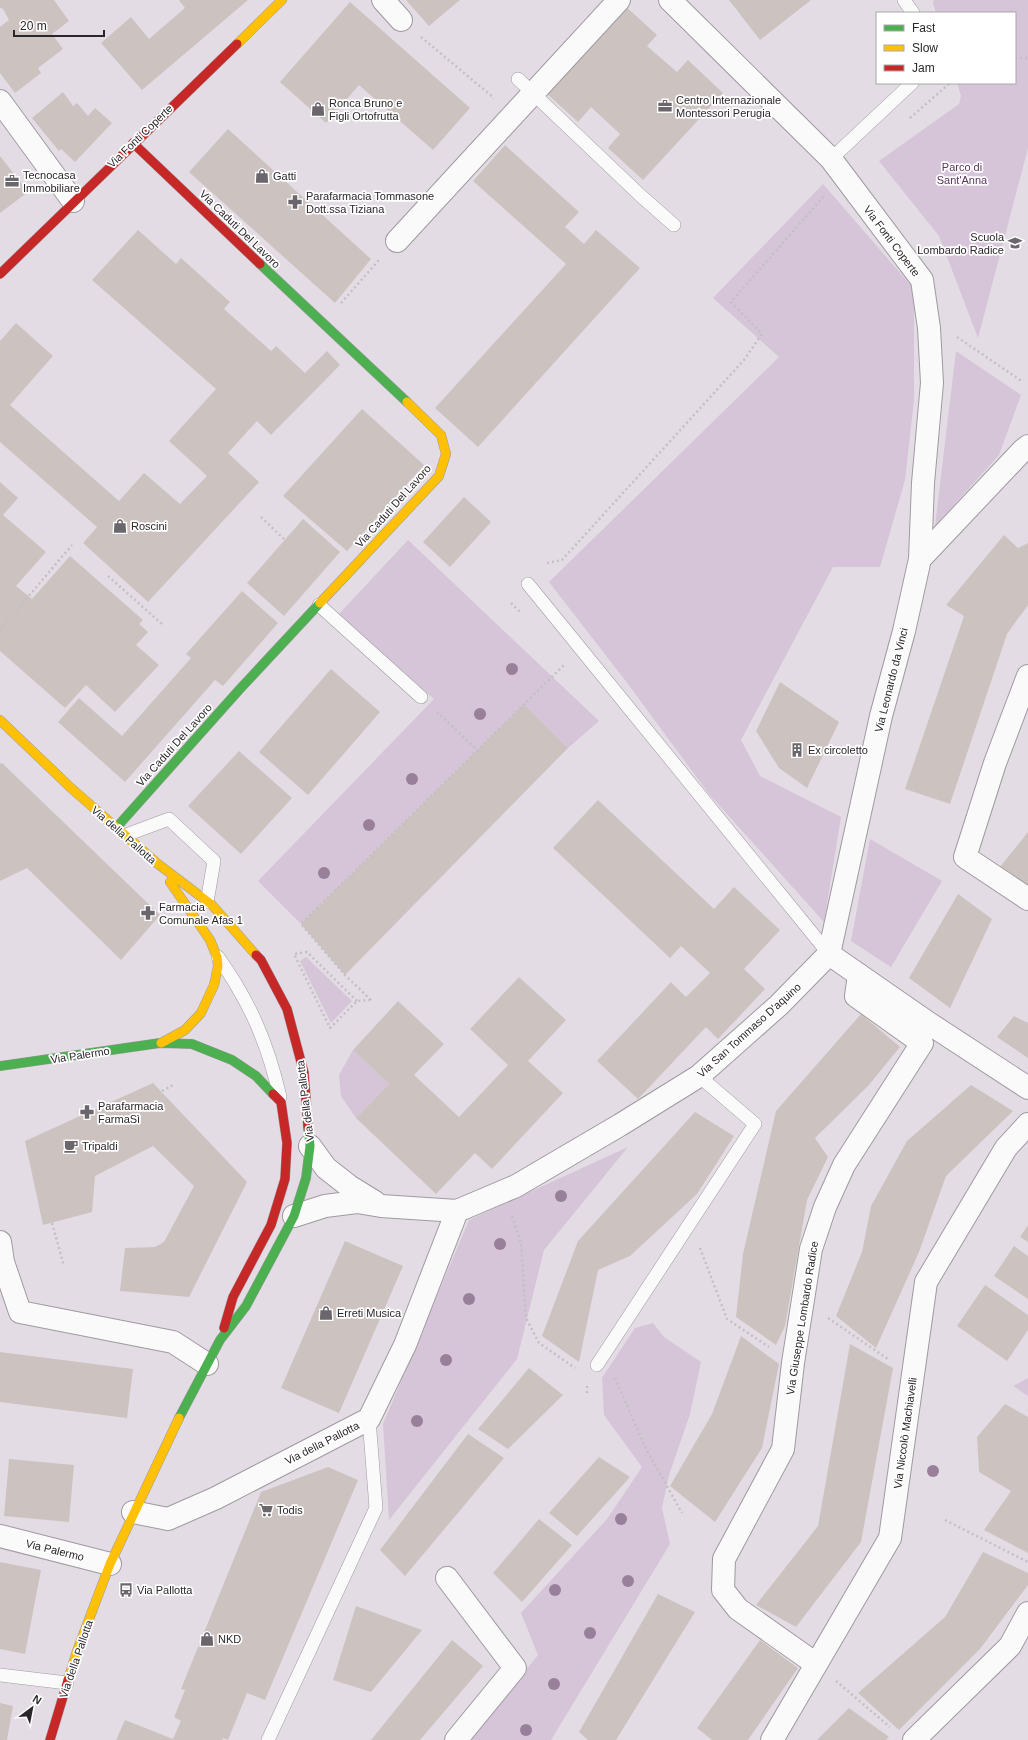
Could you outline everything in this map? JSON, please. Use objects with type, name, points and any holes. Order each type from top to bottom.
[{"type":"main road","name":"Via Fonti Coperte","points":[[0,274],[73,201],[282,0]]},
{"type":"main road","name":"Via Caduti Del Lavoro","points":[[121,832],[239,690],[439,476],[446,454],[441,435],[133,143]]},
{"type":"main road","name":"Via della Pallotta","points":[[0,720],[70,788],[158,864],[207,902],[261,960],[287,1009],[304,1073],[310,1146],[306,1178],[294,1216],[246,1306],[220,1340],[207,1364],[177,1421],[133,1512],[110,1564],[77,1651],[50,1740]]},
{"type":"main road","points":[[158,864],[203,929],[217,956],[216,982],[210,1000],[188,1028],[160,1044]]},
{"type":"main road","points":[[160,1044],[192,1044],[232,1060],[256,1076],[281,1102],[288,1143],[285,1179],[271,1225],[233,1297],[220,1340]]},
{"type":"main road","name":"Via Palermo","points":[[0,1066],[160,1044]]},
{"type":"street","points":[[383,0],[401,20]]},
{"type":"street","points":[[396,241],[513,114],[525,86],[619,0]]},
{"type":"street","name":"Via Fonti Coperte","points":[[670,0],[836,167],[922,280],[929,328],[932,383],[920,559]]},
{"type":"street","points":[[0,100],[73,201]]},
{"type":"street","points":[[920,559],[976,498],[1028,446]]},
{"type":"street","name":"Via Leonardo da Vinci","points":[[829,954],[881,716],[904,631],[920,559]]},
{"type":"street","points":[[1028,676],[995,763],[965,857],[1028,899]]},
{"type":"street","points":[[829,954],[930,1024],[1028,1088]]},
{"type":"street","name":"Via San Tommaso D'aquino","points":[[294,1216],[325,1206],[357,1202],[381,1206],[457,1211],[516,1186],[620,1125],[699,1076],[779,1005],[829,954]]},
{"type":"street","name":"Via Giuseppe Lombardo Radice","points":[[816,1664],[738,1609],[723,1590],[724,1559],[783,1449],[793,1363],[811,1249],[825,1207],[844,1164],[922,1043],[856,996],[859,975]]},
{"type":"street","name":"Via Niccolò Machiavelli","points":[[772,1740],[890,1538],[926,1282],[1006,1148],[1028,1124]]},
{"type":"street","name":"Via San Tommaso D'aquino","points":[[310,1146],[326,1168],[349,1186],[381,1206]]},
{"type":"street","name":"Via della Pallotta","points":[[133,1512],[168,1519],[216,1498],[369,1419],[405,1345],[457,1211]]},
{"type":"street","points":[[0,1242],[3,1262],[20,1312],[173,1342],[207,1364]]},
{"type":"street","name":"Via Palermo","points":[[0,1536],[110,1564]]},
{"type":"street","points":[[447,1578],[515,1668],[456,1740]]},
{"type":"street","points":[[914,1740],[1010,1646],[1028,1614]]},
{"type":"lane","points":[[904,0],[912,12]]},
{"type":"lane","points":[[836,167],[911,84]]},
{"type":"lane","points":[[525,86],[674,225]]},
{"type":"lane","points":[[528,584],[829,954]]},
{"type":"lane","points":[[319,605],[421,697]]},
{"type":"lane","points":[[121,832],[169,819],[214,861],[207,902]]},
{"type":"lane","points":[[217,956],[238,985],[257,1021],[277,1083],[281,1102]]},
{"type":"lane","points":[[597,1365],[755,1124],[699,1076]]},
{"type":"lane","points":[[268,1740],[376,1508],[369,1419]]},
{"type":"lane","points":[[0,1675],[67,1683]]},
{"type":"path","points":[[401,20],[513,114]]},
{"type":"path","points":[[1016,58],[1028,58]]},
{"type":"path","points":[[547,564],[562,560],[744,360],[762,334],[731,302],[836,167]]},
{"type":"path","points":[[339,305],[396,241]]},
{"type":"path","points":[[953,335],[1023,382]]},
{"type":"path","points":[[261,517],[284,539]]},
{"type":"path","points":[[0,630],[72,545]]},
{"type":"path","points":[[108,576],[162,624]]},
{"type":"path","points":[[358,1001],[307,952],[294,954],[330,1028],[358,1001],[371,1000],[346,975],[301,924],[566,663]]},
{"type":"path","points":[[421,697],[478,750]]},
{"type":"path","points":[[162,1091],[175,1084]]},
{"type":"path","points":[[510,1209],[521,1243],[526,1318],[539,1343],[587,1377],[597,1365]]},
{"type":"path","points":[[52,1223],[64,1266]]},
{"type":"path","points":[[691,1223],[727,1319],[793,1363]]},
{"type":"path","points":[[803,1300],[912,1377]]},
{"type":"path","points":[[604,1354],[646,1449],[682,1513]]},
{"type":"path","points":[[944,1520],[1028,1562]]},
{"type":"path","points":[[816,1664],[894,1730]]},
{"type":"green space","name":"Parco di Sant'Anna","points":[[934,0],[1028,0],[1028,148],[978,338],[939,236],[879,161],[959,104],[961,96],[957,84],[1016,84],[1016,12],[936,12],[933,3]]},
{"type":"green space","points":[[823,184],[914,289],[914,400],[905,480],[880,567],[833,567],[741,740],[760,776],[841,817],[824,922],[709,794],[628,684],[549,582],[779,357],[713,298]]},
{"type":"green space","points":[[956,351],[1021,395],[999,455],[935,526]]},
{"type":"green space","points":[[408,540],[599,721],[568,748],[524,704],[301,924],[258,881],[434,699],[339,614]]},
{"type":"green space","points":[[870,839],[942,881],[891,967],[851,941]]},
{"type":"green space","points":[[306,957],[352,1001],[331,1023],[300,961]]},
{"type":"green space","points":[[353,1050],[389,1084],[356,1118],[341,1096],[339,1075]]},
{"type":"green space","points":[[628,1147],[544,1250],[517,1359],[389,1520],[383,1424],[469,1220]]},
{"type":"green space","points":[[653,1323],[664,1337],[701,1362],[690,1414],[669,1475],[662,1508],[670,1544],[551,1740],[469,1740],[538,1655],[521,1613],[607,1519],[642,1467],[604,1415],[602,1378],[635,1328]]},
{"type":"green space","points":[[1028,1378],[1028,1396],[1013,1386]]},
{"type":"building","points":[[0,0],[54,0],[69,21],[52,34],[63,49],[38,68],[41,73],[15,93],[0,73],[0,27],[9,20],[3,9],[0,8]]},
{"type":"building","points":[[179,0],[248,0],[142,90],[101,43],[131,17],[149,39],[185,8]]},
{"type":"building","points":[[406,0],[460,0],[429,26]]},
{"type":"building","points":[[729,0],[811,0],[760,40]]},
{"type":"building","points":[[350,2],[470,108],[433,150],[359,85],[326,123],[280,82]]},
{"type":"building","points":[[623,4],[657,35],[647,46],[677,72],[688,60],[723,93],[643,180],[608,148],[620,134],[591,107],[578,122],[544,91]]},
{"type":"building","points":[[63,92],[73,106],[77,103],[88,116],[95,108],[112,123],[75,162],[61,149],[59,151],[32,118]]},
{"type":"building","points":[[228,129],[371,259],[335,303],[189,172]]},
{"type":"building","points":[[505,145],[579,212],[565,227],[584,244],[596,230],[640,268],[478,447],[435,408],[566,264],[473,181]]},
{"type":"building","points":[[0,156],[28,192],[0,213]]},
{"type":"building","points":[[138,230],[176,264],[181,258],[230,302],[224,309],[271,351],[276,346],[305,373],[327,351],[340,365],[271,435],[257,421],[228,453],[259,482],[148,602],[83,543],[97,527],[0,442],[0,341],[16,323],[53,356],[10,405],[119,501],[144,473],[180,504],[207,476],[169,441],[216,389],[92,280]]},
{"type":"building","points":[[362,409],[424,465],[347,551],[283,496]]},
{"type":"building","points":[[0,482],[18,498],[3,515],[46,552],[16,586],[32,599],[70,556],[143,620],[139,624],[148,632],[136,645],[159,665],[115,712],[86,685],[65,708],[0,651]]},
{"type":"building","points":[[464,497],[491,522],[450,567],[423,542]]},
{"type":"building","points":[[303,519],[340,552],[284,616],[247,583]]},
{"type":"building","points":[[1004,535],[1018,548],[1028,543],[1028,605],[1007,634],[950,804],[905,789],[964,616],[946,605]]},
{"type":"building","points":[[242,591],[278,623],[223,686],[215,680],[125,782],[58,722],[79,698],[122,736],[191,658],[186,654]]},
{"type":"building","points":[[331,669],[380,712],[308,795],[259,752]]},
{"type":"building","name":"Ex circoletto","points":[[780,682],[839,722],[807,788],[779,768],[756,731]]},
{"type":"building","points":[[524,704],[568,748],[345,975],[301,924]]},
{"type":"building","points":[[239,751],[292,798],[241,854],[188,806]]},
{"type":"building","points":[[2,763],[160,915],[121,960],[27,868],[0,881],[0,764]]},
{"type":"building","points":[[598,800],[714,909],[734,887],[780,930],[744,969],[765,989],[718,1039],[706,1027],[638,1099],[597,1061],[671,982],[686,997],[710,973],[681,946],[670,958],[553,848]]},
{"type":"building","points":[[1028,832],[1028,891],[1000,867]]},
{"type":"building","points":[[958,894],[992,919],[950,1008],[909,978]]},
{"type":"building","points":[[519,977],[566,1020],[528,1061],[563,1093],[492,1169],[475,1153],[436,1194],[356,1118],[389,1084],[353,1050],[398,1001],[444,1044],[414,1075],[459,1117],[508,1065],[470,1029]]},
{"type":"building","points":[[861,1014],[900,1047],[868,1086],[815,1138],[828,1157],[807,1200],[785,1326],[776,1345],[736,1317],[743,1254],[776,1111]]},
{"type":"building","points":[[1014,1016],[1028,1023],[1028,1058],[997,1037]]},
{"type":"building","points":[[153,1083],[247,1182],[189,1297],[120,1291],[125,1248],[155,1247],[164,1242],[194,1186],[153,1146],[95,1176],[92,1212],[43,1225],[25,1141]]},
{"type":"building","points":[[971,1085],[1013,1111],[946,1176],[919,1252],[876,1348],[836,1316],[862,1252],[871,1206],[907,1141]]},
{"type":"building","points":[[695,1112],[734,1136],[697,1194],[630,1256],[598,1270],[579,1362],[542,1336],[578,1241]]},
{"type":"building","points":[[1028,1225],[1028,1242],[1020,1237]]},
{"type":"building","points":[[345,1241],[403,1266],[339,1413],[281,1388]]},
{"type":"building","points":[[1014,1246],[1028,1256],[1028,1299],[994,1276]]},
{"type":"building","points":[[985,1285],[1028,1315],[1028,1330],[1007,1361],[957,1326]]},
{"type":"building","points":[[741,1336],[779,1364],[762,1448],[715,1522],[670,1486],[712,1414]]},
{"type":"building","points":[[850,1344],[893,1368],[861,1542],[796,1627],[756,1605],[818,1526]]},
{"type":"building","points":[[0,1352],[133,1369],[127,1418],[0,1402]]},
{"type":"building","points":[[529,1368],[563,1395],[508,1449],[478,1429]]},
{"type":"building","points":[[1005,1404],[1028,1417],[1028,1553],[984,1530],[1011,1491],[979,1472],[977,1437]]},
{"type":"building","points":[[468,1434],[504,1458],[405,1576],[380,1550]]},
{"type":"building","points":[[599,1457],[630,1477],[577,1536],[549,1513]]},
{"type":"building","points":[[9,1459],[74,1465],[69,1522],[4,1516]]},
{"type":"building","points":[[328,1467],[358,1480],[265,1700],[247,1693],[228,1740],[223,1738],[222,1740],[116,1740],[125,1720],[173,1739],[181,1721],[174,1717],[185,1690],[181,1689],[261,1492]]},
{"type":"building","points":[[539,1519],[572,1545],[522,1602],[493,1573]]},
{"type":"building","points":[[983,1552],[1028,1573],[1028,1585],[980,1649],[899,1730],[858,1693],[945,1617]]},
{"type":"building","points":[[0,1562],[41,1570],[25,1654],[0,1649]]},
{"type":"building","points":[[658,1594],[695,1612],[616,1740],[588,1740],[579,1732]]},
{"type":"building","points":[[356,1606],[422,1630],[371,1692],[333,1680]]},
{"type":"building","points":[[452,1640],[483,1666],[420,1740],[371,1740]]},
{"type":"building","points":[[760,1640],[798,1668],[748,1740],[712,1740],[697,1728]]},
{"type":"building","points":[[0,1703],[13,1706],[7,1740],[0,1740]]},
{"type":"building","points":[[849,1708],[889,1737],[886,1740],[817,1740]]},
{"type":"traffic: fast","points":[[260,264],[407,402]]},
{"type":"traffic: fast","points":[[116,828],[239,690],[320,603]]},
{"type":"traffic: fast","points":[[0,1066],[160,1043],[192,1044],[232,1060],[256,1076],[273,1094]]},
{"type":"traffic: fast","points":[[179,1418],[220,1340],[246,1306],[294,1216],[306,1178],[310,1146],[308,1127]]},
{"type":"traffic: slow","points":[[237,44],[282,0]]},
{"type":"traffic: slow","points":[[320,603],[439,476],[446,454],[441,435],[407,402]]},
{"type":"traffic: slow","points":[[0,720],[71,788],[158,864],[212,905],[256,955]]},
{"type":"traffic: slow","points":[[161,1043],[185,1030],[201,1013],[214,985],[218,966],[217,957],[210,940],[170,882]]},
{"type":"traffic: slow","points":[[68,1680],[77,1651],[110,1564],[179,1418]]},
{"type":"traffic: jam","points":[[0,274],[237,44]]},
{"type":"traffic: jam","points":[[133,143],[260,264]]},
{"type":"traffic: jam","points":[[256,955],[261,960],[287,1009],[304,1073],[308,1127]]},
{"type":"traffic: jam","points":[[224,1328],[233,1297],[271,1225],[285,1179],[287,1143],[281,1102],[273,1094]]},
{"type":"traffic: jam","points":[[50,1740],[68,1680]]},
{"type":"place","name":"Centro Internazionale Montessori Perugia","points":[[665,106]]},
{"type":"place","name":"Ronca Bruno e Figli Ortofrutta","points":[[318,109]]},
{"type":"place","name":"Gatti","points":[[262,176]]},
{"type":"place","name":"Tecnocasa Immobiliare","points":[[12,181]]},
{"type":"place","name":"Parafarmacia Tommasone Dott.ssa Tiziana","points":[[295,202]]},
{"type":"place","name":"Scuola Lombardo Radice","points":[[1015,243]]},
{"type":"place","name":"Roscini","points":[[120,526]]},
{"type":"place","name":"Ex circoletto","points":[[797,750]]},
{"type":"place","name":"Farmacia Comunale Afas 1","points":[[148,913]]},
{"type":"place","name":"Parafarmacia FarmaSì","points":[[87,1112]]},
{"type":"place","name":"Tripaldi","points":[[71,1146]]},
{"type":"place","name":"Erreti Musica","points":[[326,1313]]},
{"type":"place","name":"Todis","points":[[266,1510]]},
{"type":"place","name":"Via Pallotta","points":[[126,1590]]},
{"type":"place","name":"NKD","points":[[207,1639]]}]
